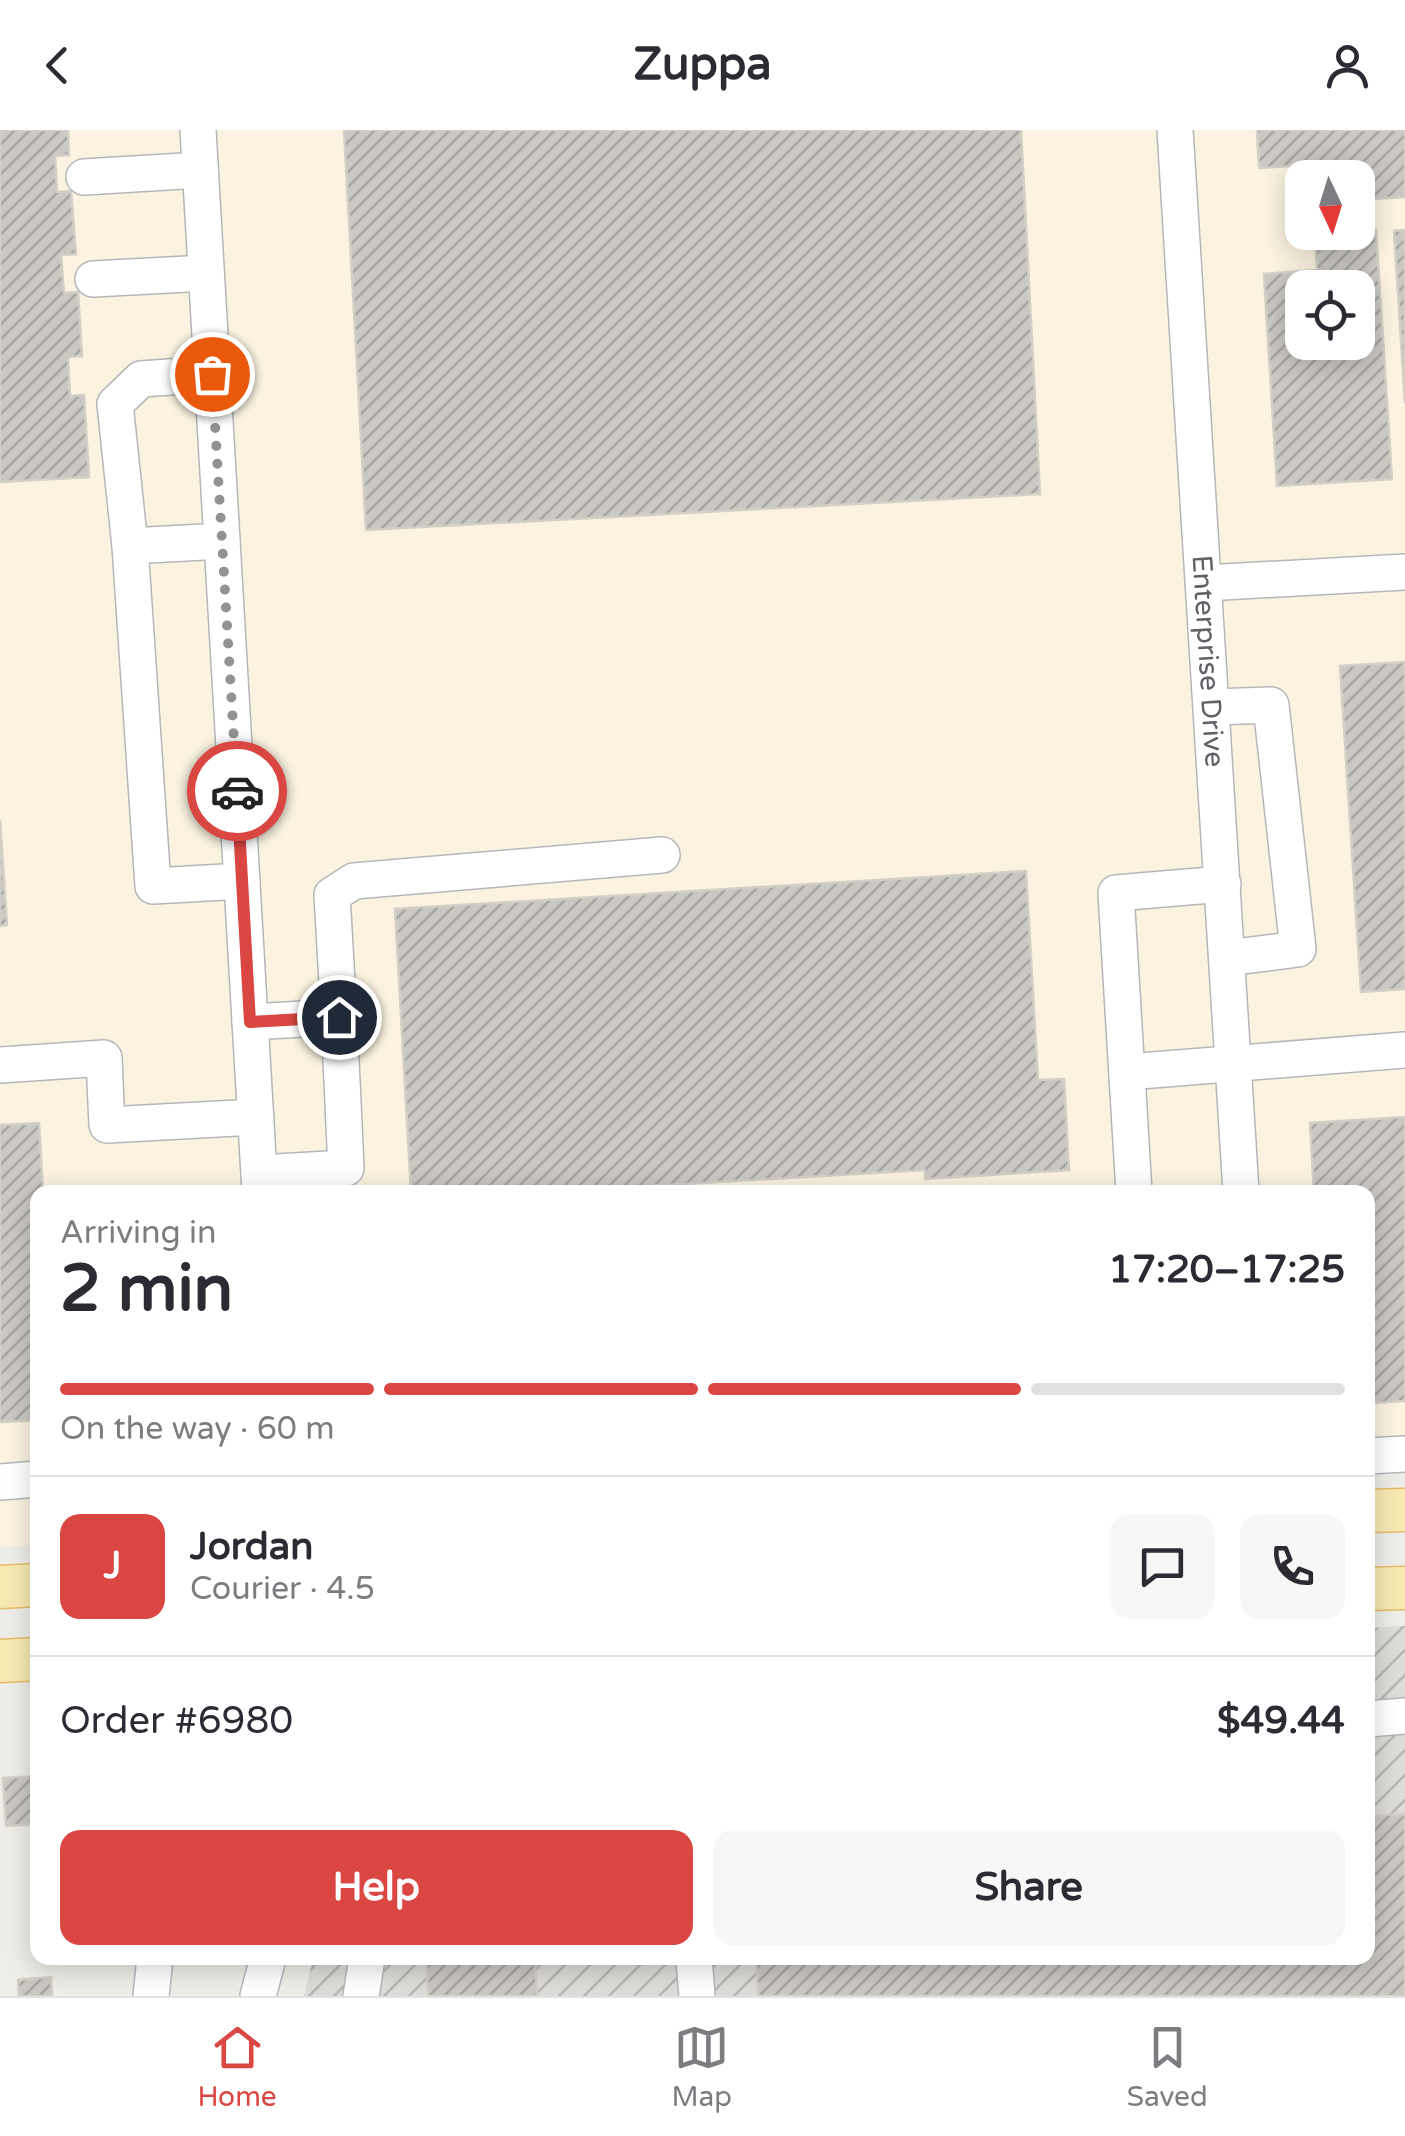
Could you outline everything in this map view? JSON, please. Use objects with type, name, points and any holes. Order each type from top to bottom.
[{"type":"main road","points":[[1375,1511],[1405,1510]]},
{"type":"main road","points":[[0,1587],[30,1586]]},
{"type":"main road","points":[[1375,1589],[1405,1588]]},
{"type":"main road","points":[[0,1661],[30,1659]]},
{"type":"street","points":[[198,130],[260,1183],[347,1180],[332,896],[354,880],[662,854]]},
{"type":"street","name":"Enterprise Drive","points":[[1176,130],[1241,1185]]},
{"type":"street","points":[[84,178],[200,170]]},
{"type":"street","points":[[93,279],[206,273]]},
{"type":"street","points":[[212,374],[141,380],[115,404],[130,546],[153,886],[242,881]]},
{"type":"street","points":[[130,546],[222,541]]},
{"type":"street","points":[[1205,583],[1405,572]]},
{"type":"street","points":[[1212,708],[1271,704],[1298,949],[1227,958]]},
{"type":"street","points":[[1134,1185],[1116,893],[1223,884]]},
{"type":"street","points":[[250,1022],[339,1017]]},
{"type":"street","points":[[1127,1072],[1405,1050]]},
{"type":"street","points":[[0,1065],[104,1058],[107,1126],[256,1117]]},
{"type":"street","points":[[1375,1456],[1405,1454]]},
{"type":"street","points":[[0,1482],[30,1480]]},
{"type":"street","points":[[1375,1718],[1405,1716]]},
{"type":"street","points":[[151,1996],[154,1965]]},
{"type":"street","points":[[258,1996],[266,1965]]},
{"type":"street","points":[[361,1996],[365,1965]]},
{"type":"street","points":[[695,1965],[697,1996]]},
{"type":"shaded area","points":[[0,130],[1405,130],[1405,1469],[1375,1470],[1375,1185],[30,1185],[30,1545],[0,1547]]},
{"type":"shaded area","points":[[1405,1626],[1405,1996],[304,1996],[311,1965],[1375,1965],[1375,1628]]},
{"type":"building","points":[[0,130],[68,130],[69,155],[55,156],[57,192],[71,191],[76,254],[61,255],[64,293],[78,292],[82,356],[68,357],[70,396],[84,395],[89,477],[0,482]]},
{"type":"building","points":[[344,130],[1021,130],[1040,494],[366,530]]},
{"type":"building","points":[[1257,130],[1405,130],[1405,197],[1375,199],[1375,160],[1285,160],[1285,166],[1259,168]]},
{"type":"building","points":[[1376,230],[1392,479],[1277,486],[1264,274],[1285,272],[1285,360],[1375,360],[1375,270],[1317,270],[1316,250],[1375,250]]},
{"type":"building","points":[[1405,230],[1405,403],[1394,231]]},
{"type":"building","points":[[1405,662],[1405,989],[1361,992],[1340,666]]},
{"type":"building","points":[[0,820],[7,925],[0,926]]},
{"type":"building","points":[[1026,871],[1038,1080],[1064,1079],[1069,1170],[925,1179],[925,1170],[667,1185],[411,1185],[395,909]]},
{"type":"building","points":[[1405,1117],[1405,1401],[1375,1403],[1375,1185],[1314,1185],[1310,1123]]},
{"type":"building","points":[[39,1123],[43,1185],[30,1185],[30,1420],[0,1422],[0,1125]]},
{"type":"building","points":[[30,1776],[30,1824],[6,1826],[3,1778]]},
{"type":"building","points":[[1405,1814],[1405,1996],[758,1996],[756,1965],[1375,1965],[1375,1816]]},
{"type":"building","points":[[426,1965],[535,1965],[537,1996],[428,1996]]},
{"type":"building","points":[[51,1977],[52,1996],[19,1996],[18,1980]]},
{"type":"way so far","points":[[212,374],[237,791]]},
{"type":"route","points":[[237,791],[250,1022],[339,1017]]}]
